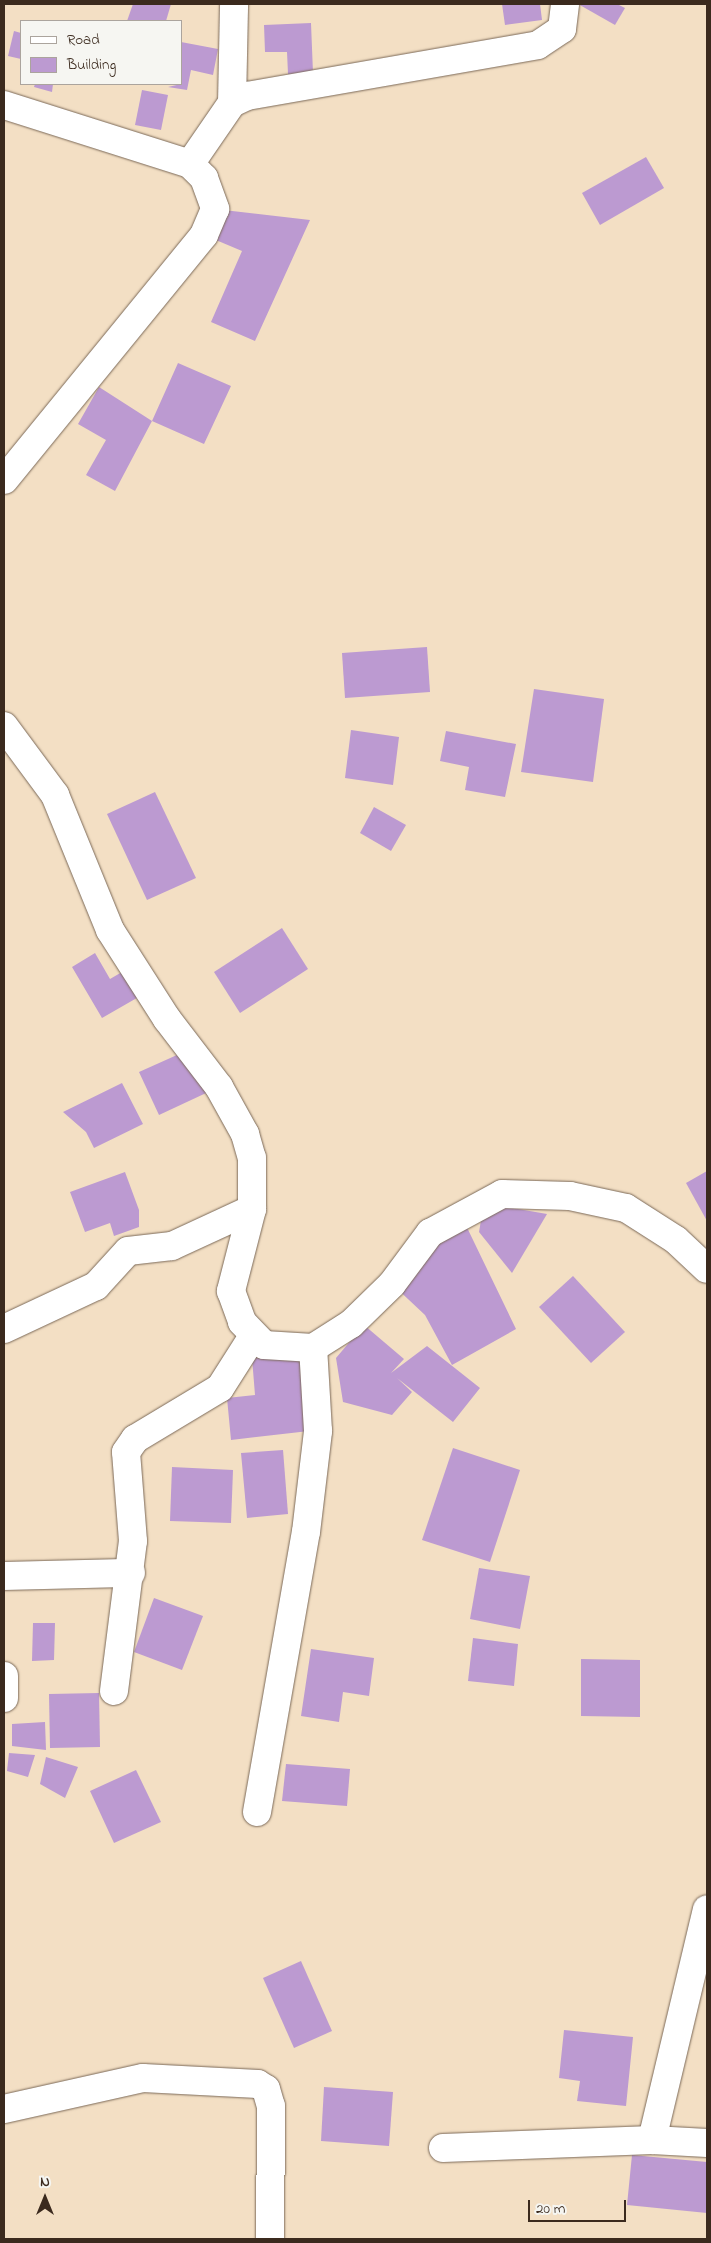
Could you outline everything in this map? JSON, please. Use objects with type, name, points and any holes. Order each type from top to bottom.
[{"type":"street","points":[[232,103],[234,4]]},
{"type":"street","points":[[190,164],[232,103],[256,93],[538,45],[562,29],[565,4]]},
{"type":"street","points":[[4,105],[190,164],[204,178],[215,209],[204,235],[4,480]]},
{"type":"street","points":[[4,726],[55,795],[110,930],[167,1019],[219,1088],[245,1134],[252,1158],[252,1209],[231,1291],[233,1305],[253,1336],[278,1348],[313,1348],[351,1324],[392,1284],[430,1233],[502,1194],[570,1196],[626,1208],[676,1240],[707,1269]]},
{"type":"street","points":[[4,1329],[96,1286],[128,1251],[172,1246],[252,1209]]},
{"type":"street","points":[[114,1691],[116,1652],[130,1573],[130,1446],[220,1388],[253,1336]]},
{"type":"street","points":[[256,1812],[306,1532],[318,1431],[313,1348]]},
{"type":"street","points":[[4,1576],[130,1573]]},
{"type":"street","points":[[4,1676],[4,1698]]},
{"type":"street","points":[[652,2140],[707,1909]]},
{"type":"street","points":[[4,2109],[144,2078],[258,2084],[266,2089],[271,2106],[270,2239]]},
{"type":"street","points":[[443,2148],[652,2140],[707,2143]]},
{"type":"building","points":[[133,4],[171,4],[166,20],[127,20]]},
{"type":"building","points":[[502,4],[540,4],[542,20],[505,25]]},
{"type":"building","points":[[578,4],[617,4],[625,8],[615,25]]},
{"type":"building","points":[[311,23],[313,73],[288,74],[287,52],[265,52],[264,25]]},
{"type":"building","points":[[14,31],[20,33],[20,59],[8,56]]},
{"type":"building","points":[[182,42],[218,49],[213,75],[191,70],[187,90],[168,87],[182,85]]},
{"type":"building","points":[[35,85],[53,85],[52,92],[34,87]]},
{"type":"building","points":[[142,90],[168,95],[161,130],[135,125]]},
{"type":"building","points":[[646,157],[664,188],[600,225],[582,193]]},
{"type":"building","points":[[215,209],[310,220],[255,341],[211,322],[242,251],[204,235]]},
{"type":"building","points":[[178,363],[231,386],[204,444],[152,421]]},
{"type":"building","points":[[99,387],[152,421],[115,491],[86,475],[106,440],[78,424]]},
{"type":"building","points":[[427,647],[430,692],[345,698],[342,653]]},
{"type":"building","points":[[534,689],[604,699],[593,782],[521,772]]},
{"type":"building","points":[[351,730],[399,737],[393,785],[345,778]]},
{"type":"building","points":[[446,731],[516,744],[505,797],[465,790],[469,767],[440,761]]},
{"type":"building","points":[[155,792],[196,878],[147,900],[107,814]]},
{"type":"building","points":[[374,807],[406,825],[391,851],[360,833]]},
{"type":"building","points":[[282,928],[308,969],[240,1013],[214,972]]},
{"type":"building","points":[[95,953],[110,979],[134,965],[149,991],[102,1018],[72,967]]},
{"type":"building","points":[[177,1055],[219,1087],[159,1115],[139,1072]]},
{"type":"building","points":[[122,1083],[143,1124],[94,1148],[86,1132],[63,1112]]},
{"type":"building","points":[[707,1171],[707,1221],[686,1183]]},
{"type":"building","points":[[125,1172],[139,1210],[139,1227],[114,1236],[110,1223],[85,1232],[70,1192]]},
{"type":"building","points":[[484,1203],[547,1214],[512,1273],[479,1232]]},
{"type":"building","points":[[460,1213],[516,1329],[452,1365],[425,1315],[392,1284]]},
{"type":"building","points":[[573,1276],[625,1332],[591,1363],[539,1307]]},
{"type":"building","points":[[364,1325],[404,1359],[391,1373],[427,1346],[480,1388],[453,1422],[397,1378],[412,1392],[392,1415],[343,1402],[336,1358]]},
{"type":"building","points":[[252,1358],[301,1358],[309,1431],[231,1440],[227,1398],[255,1395]]},
{"type":"building","points":[[453,1448],[520,1470],[490,1562],[422,1540]]},
{"type":"building","points":[[283,1450],[288,1514],[247,1518],[241,1453]]},
{"type":"building","points":[[172,1467],[233,1470],[231,1523],[170,1521]]},
{"type":"building","points":[[479,1568],[530,1576],[520,1629],[470,1619]]},
{"type":"building","points":[[154,1598],[203,1616],[182,1670],[134,1652]]},
{"type":"building","points":[[33,1623],[55,1623],[54,1660],[32,1661]]},
{"type":"building","points":[[473,1638],[518,1644],[514,1686],[468,1681]]},
{"type":"building","points":[[311,1649],[374,1658],[369,1696],[343,1692],[339,1722],[301,1716]]},
{"type":"building","points":[[581,1659],[640,1660],[640,1717],[581,1716]]},
{"type":"building","points":[[99,1693],[100,1747],[50,1748],[49,1694]]},
{"type":"building","points":[[45,1722],[46,1750],[12,1746],[12,1724]]},
{"type":"building","points":[[9,1753],[35,1755],[28,1777],[7,1771]]},
{"type":"building","points":[[46,1757],[78,1767],[65,1798],[40,1784]]},
{"type":"building","points":[[286,1764],[350,1769],[347,1806],[282,1801]]},
{"type":"building","points":[[136,1770],[161,1822],[114,1843],[90,1791]]},
{"type":"building","points":[[301,1961],[332,2031],[294,2048],[263,1978]]},
{"type":"building","points":[[564,2030],[633,2037],[626,2106],[577,2101],[580,2081],[559,2078]]},
{"type":"building","points":[[324,2087],[393,2092],[389,2146],[321,2141]]},
{"type":"building","points":[[632,2155],[707,2162],[707,2213],[627,2205]]}]
